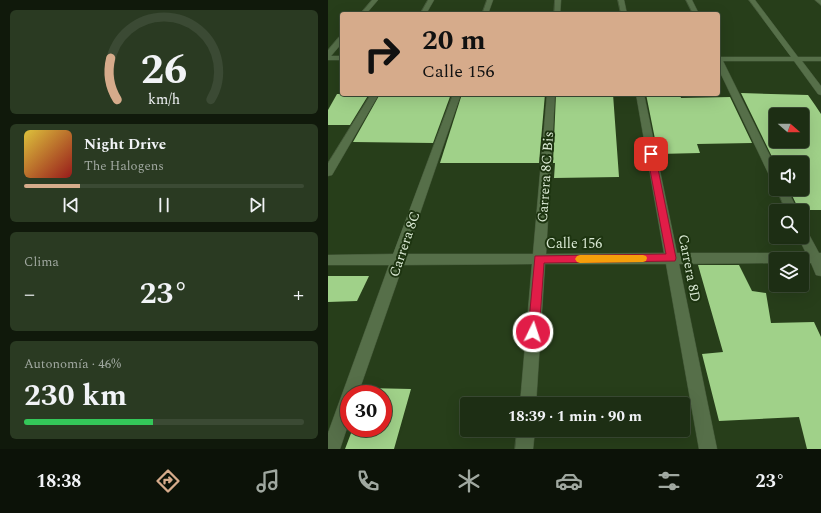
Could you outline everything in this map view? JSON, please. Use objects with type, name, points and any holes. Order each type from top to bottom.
[{"type":"street","points":[[365,12],[375,0]]},
{"type":"street","points":[[424,12],[431,0]]},
{"type":"street","points":[[486,12],[490,0]]},
{"type":"street","points":[[557,12],[558,0]]},
{"type":"street","points":[[621,0],[624,12]]},
{"type":"street","points":[[689,0],[695,12]]},
{"type":"street","points":[[752,0],[821,92]]},
{"type":"street","points":[[818,0],[821,3]]},
{"type":"street","points":[[328,56],[340,41]]},
{"type":"street","points":[[328,56],[340,58]]},
{"type":"street","points":[[720,59],[821,59]]},
{"type":"street","points":[[720,63],[769,165]]},
{"type":"street","points":[[328,172],[374,96]]},
{"type":"street","name":"Carrera 8C","points":[[353,385],[456,96]]},
{"type":"street","name":"Carrera 8C Bis","points":[[529,397],[551,96]]},
{"type":"street","name":"Carrera 8D","points":[[640,96],[708,449]]},
{"type":"street","points":[[809,243],[818,258],[821,271]]},
{"type":"street","name":"Calle 156","points":[[328,260],[818,258]]},
{"type":"street","points":[[331,449],[340,424]]},
{"type":"street","points":[[524,449],[525,437]]},
{"type":"building","points":[[741,93],[808,95],[821,114],[821,210],[809,210],[809,204],[796,204],[792,196],[809,196],[809,156],[772,156]]},
{"type":"building","points":[[337,94],[340,94],[340,96],[368,96],[350,125],[328,125],[328,110]]},
{"type":"building","points":[[379,96],[450,96],[433,143],[353,142]]},
{"type":"building","points":[[461,96],[545,96],[539,163],[440,163]]},
{"type":"building","points":[[556,96],[613,96],[619,177],[554,178],[555,163],[553,163]]},
{"type":"building","points":[[646,96],[680,96],[681,98],[730,97],[752,143],[697,144],[700,153],[658,154]]},
{"type":"building","points":[[698,265],[739,265],[752,291],[766,293],[771,323],[814,322],[821,337],[821,449],[807,449],[799,417],[719,421],[702,354],[723,352]]},
{"type":"building","points":[[328,276],[369,276],[357,301],[328,302]]},
{"type":"building","points":[[392,389],[411,389],[394,449],[345,449],[350,437],[392,437]]},
{"type":"slow traffic","points":[[580,259],[643,258]]},
{"type":"route","points":[[533,332],[539,259],[671,258],[651,154]]}]
